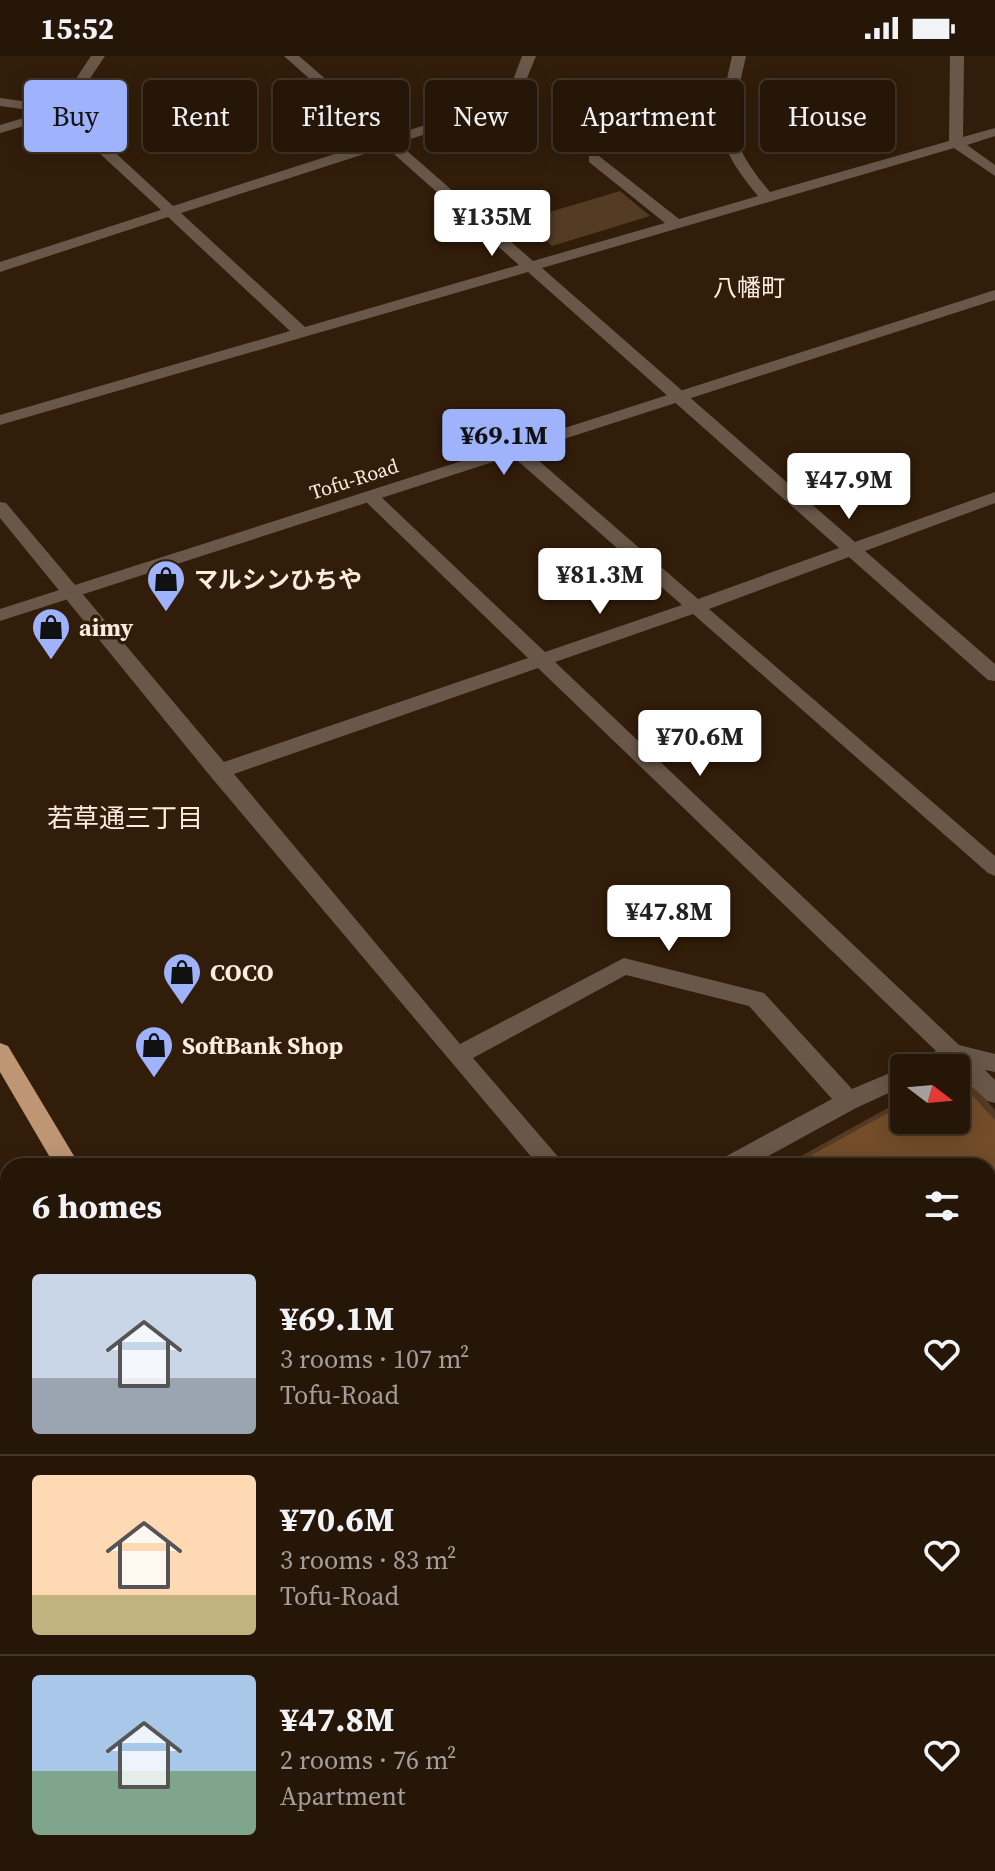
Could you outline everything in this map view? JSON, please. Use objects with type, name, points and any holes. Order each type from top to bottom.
[{"type":"highway","points":[[0,1052],[63,1158]]},
{"type":"street","points":[[82,80],[98,56]]},
{"type":"street","points":[[291,56],[318,80]]},
{"type":"street","points":[[409,134],[480,112],[518,85],[529,56]]},
{"type":"street","points":[[730,56],[739,56],[724,127],[733,158],[769,200]]},
{"type":"street","points":[[956,143],[957,56]]},
{"type":"street","points":[[0,102],[24,105]]},
{"type":"street","points":[[0,129],[24,122]]},
{"type":"street","points":[[0,420],[769,200],[995,132]]},
{"type":"street","points":[[956,143],[995,172]]},
{"type":"street","points":[[106,152],[302,333]]},
{"type":"street","points":[[0,267],[354,152]]},
{"type":"street","points":[[400,152],[676,398],[995,675]]},
{"type":"street","points":[[594,159],[677,225]]},
{"type":"street","name":"Tofu-Road","points":[[0,615],[995,295]]},
{"type":"street","points":[[517,451],[995,868]]},
{"type":"street","points":[[371,497],[995,1094]]},
{"type":"street","points":[[218,772],[698,606],[995,497]]},
{"type":"street","points":[[0,507],[218,772],[547,1158]]},
{"type":"street","points":[[457,1056],[624,966],[756,999],[848,1101]]},
{"type":"street","points":[[954,1053],[995,1063]]},
{"type":"street","points":[[744,1158],[848,1101],[890,1082]]},
{"type":"shaded area","points":[[620,191],[650,216],[552,246],[523,220]]},
{"type":"shaded area","points":[[970,1084],[995,1110],[995,1158],[797,1158],[890,1107],[890,1134],[970,1134]]},
{"type":"shaded area","points":[[970,1093],[995,1120],[995,1158],[806,1158],[890,1112],[890,1134],[970,1134]]},
{"type":"place","name":"マルシンひちや","points":[[166,613]]},
{"type":"place","name":"aimy","points":[[51,661]]},
{"type":"place","name":"COCO","points":[[182,1006]]},
{"type":"place","name":"SoftBank Shop","points":[[154,1079]]},
{"type":"district","name":"八幡町","points":[[749,287]]},
{"type":"district","name":"若草通三丁目","points":[[125,818]]}]
